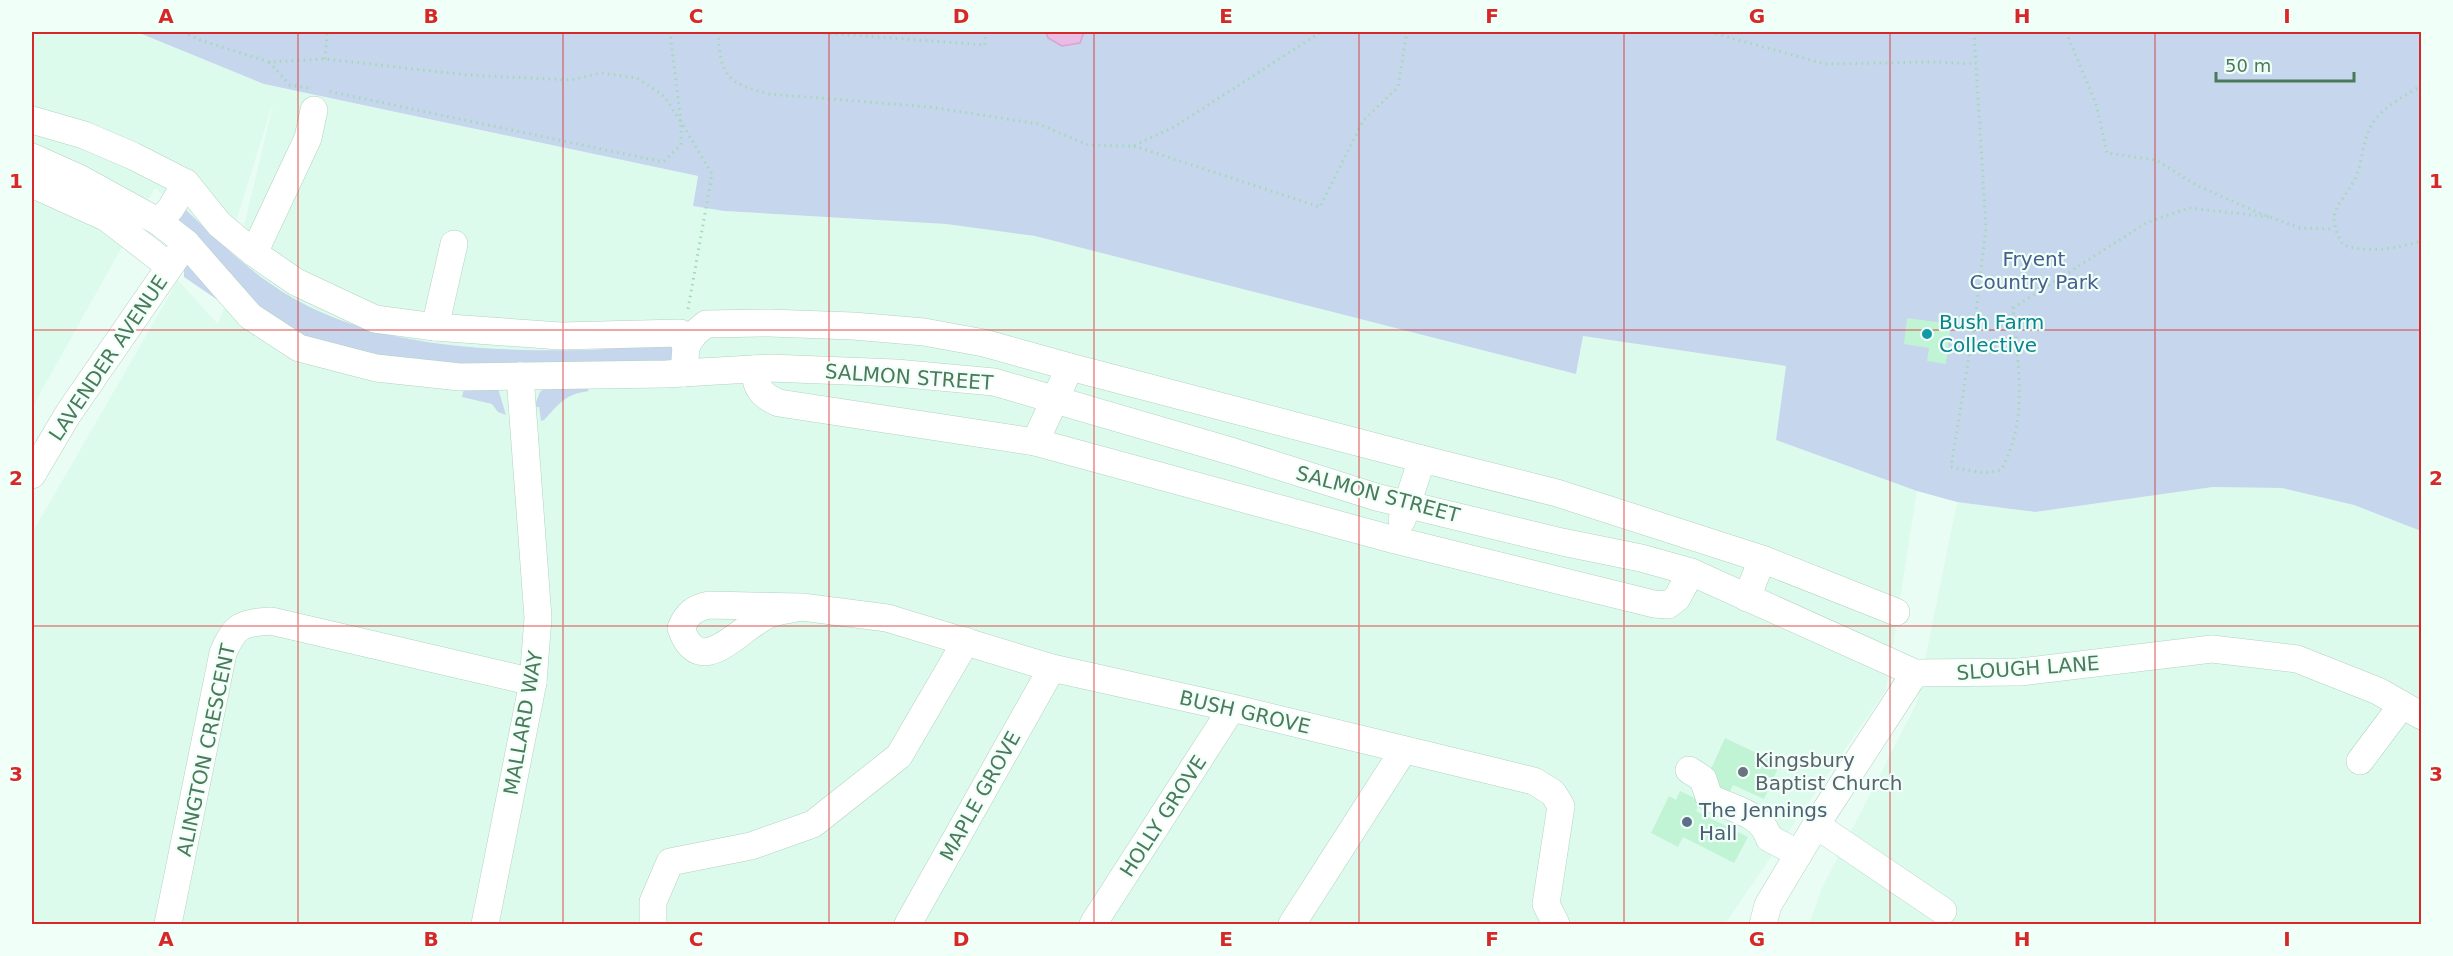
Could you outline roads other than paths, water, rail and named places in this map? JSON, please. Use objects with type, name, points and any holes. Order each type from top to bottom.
[{"type":"street","points":[[254,253],[308,138],[315,96]]},
{"type":"street","points":[[32,120],[84,135],[133,156],[186,183],[219,224],[254,253],[296,282],[375,319],[435,327],[561,336],[683,340],[706,324],[769,322],[924,332],[984,344],[1557,493],[1762,558],[1896,612]]},
{"type":"street","name":"SALMON STREET","points":[[32,157],[79,178],[159,222],[186,243],[250,316],[299,348],[376,368],[460,377],[684,373],[755,369],[896,373],[994,382],[1234,452],[1376,497],[1562,542],[1641,558],[1691,572],[1915,673]]},
{"type":"street","points":[[159,222],[171,208],[186,183]]},
{"type":"street","points":[[32,184],[107,218],[169,266]]},
{"type":"street","name":"LAVENDER AVENUE","points":[[32,475],[68,414],[186,243]]},
{"type":"street","points":[[435,327],[453,244]]},
{"type":"street","points":[[683,340],[684,373]]},
{"type":"street","points":[[1035,442],[1070,368]]},
{"type":"street","points":[[755,369],[755,380],[759,390],[768,398],[779,403],[1035,442],[1395,540],[1654,604],[1668,605],[1677,598],[1691,572]]},
{"type":"street","name":"MALLARD WAY","points":[[485,924],[533,682],[538,618],[520,376]]},
{"type":"street","points":[[1395,540],[1422,459]]},
{"type":"street","points":[[1554,578],[1562,542]]},
{"type":"street","points":[[1747,598],[1762,558]]},
{"type":"street","name":"BUSH GROVE","points":[[802,607],[887,618],[1052,668],[1232,708],[1534,781],[1553,793],[1561,806],[1546,904],[1556,924]]},
{"type":"street","name":"ALINGTON CRESCENT","points":[[168,924],[224,653],[231,634],[247,622],[271,621],[533,682]]},
{"type":"street","points":[[653,924],[653,902],[670,862],[751,846],[813,824],[899,756],[966,641]]},
{"type":"street","name":"SLOUGH LANE","points":[[1915,673],[2020,672],[2212,649],[2297,659],[2378,691],[2412,710]]},
{"type":"street","name":"MAPLE GROVE","points":[[908,924],[1052,668]]},
{"type":"street","points":[[1762,924],[1768,904],[1798,854],[1915,673]]},
{"type":"street","name":"HOLLY GROVE","points":[[1093,924],[1232,708]]},
{"type":"street","points":[[2360,761],[2412,710]]},
{"type":"street","points":[[1292,924],[1403,751]]},
{"type":"street","points":[[1689,770],[1703,779],[1709,797],[1758,819],[1766,827],[1768,838],[1798,854]]},
{"type":"street","points":[[1816,825],[1942,911]]},
{"type":"place","name":"Bush Farm Collective","points":[[1927,334]]},
{"type":"place","name":"Kingsbury Baptist Church","points":[[1743,772]]},
{"type":"place","name":"The Jennings Hall","points":[[1687,822]]},
{"type":"park label","name":"Fryent Country Park","points":[[2034,270]]}]
